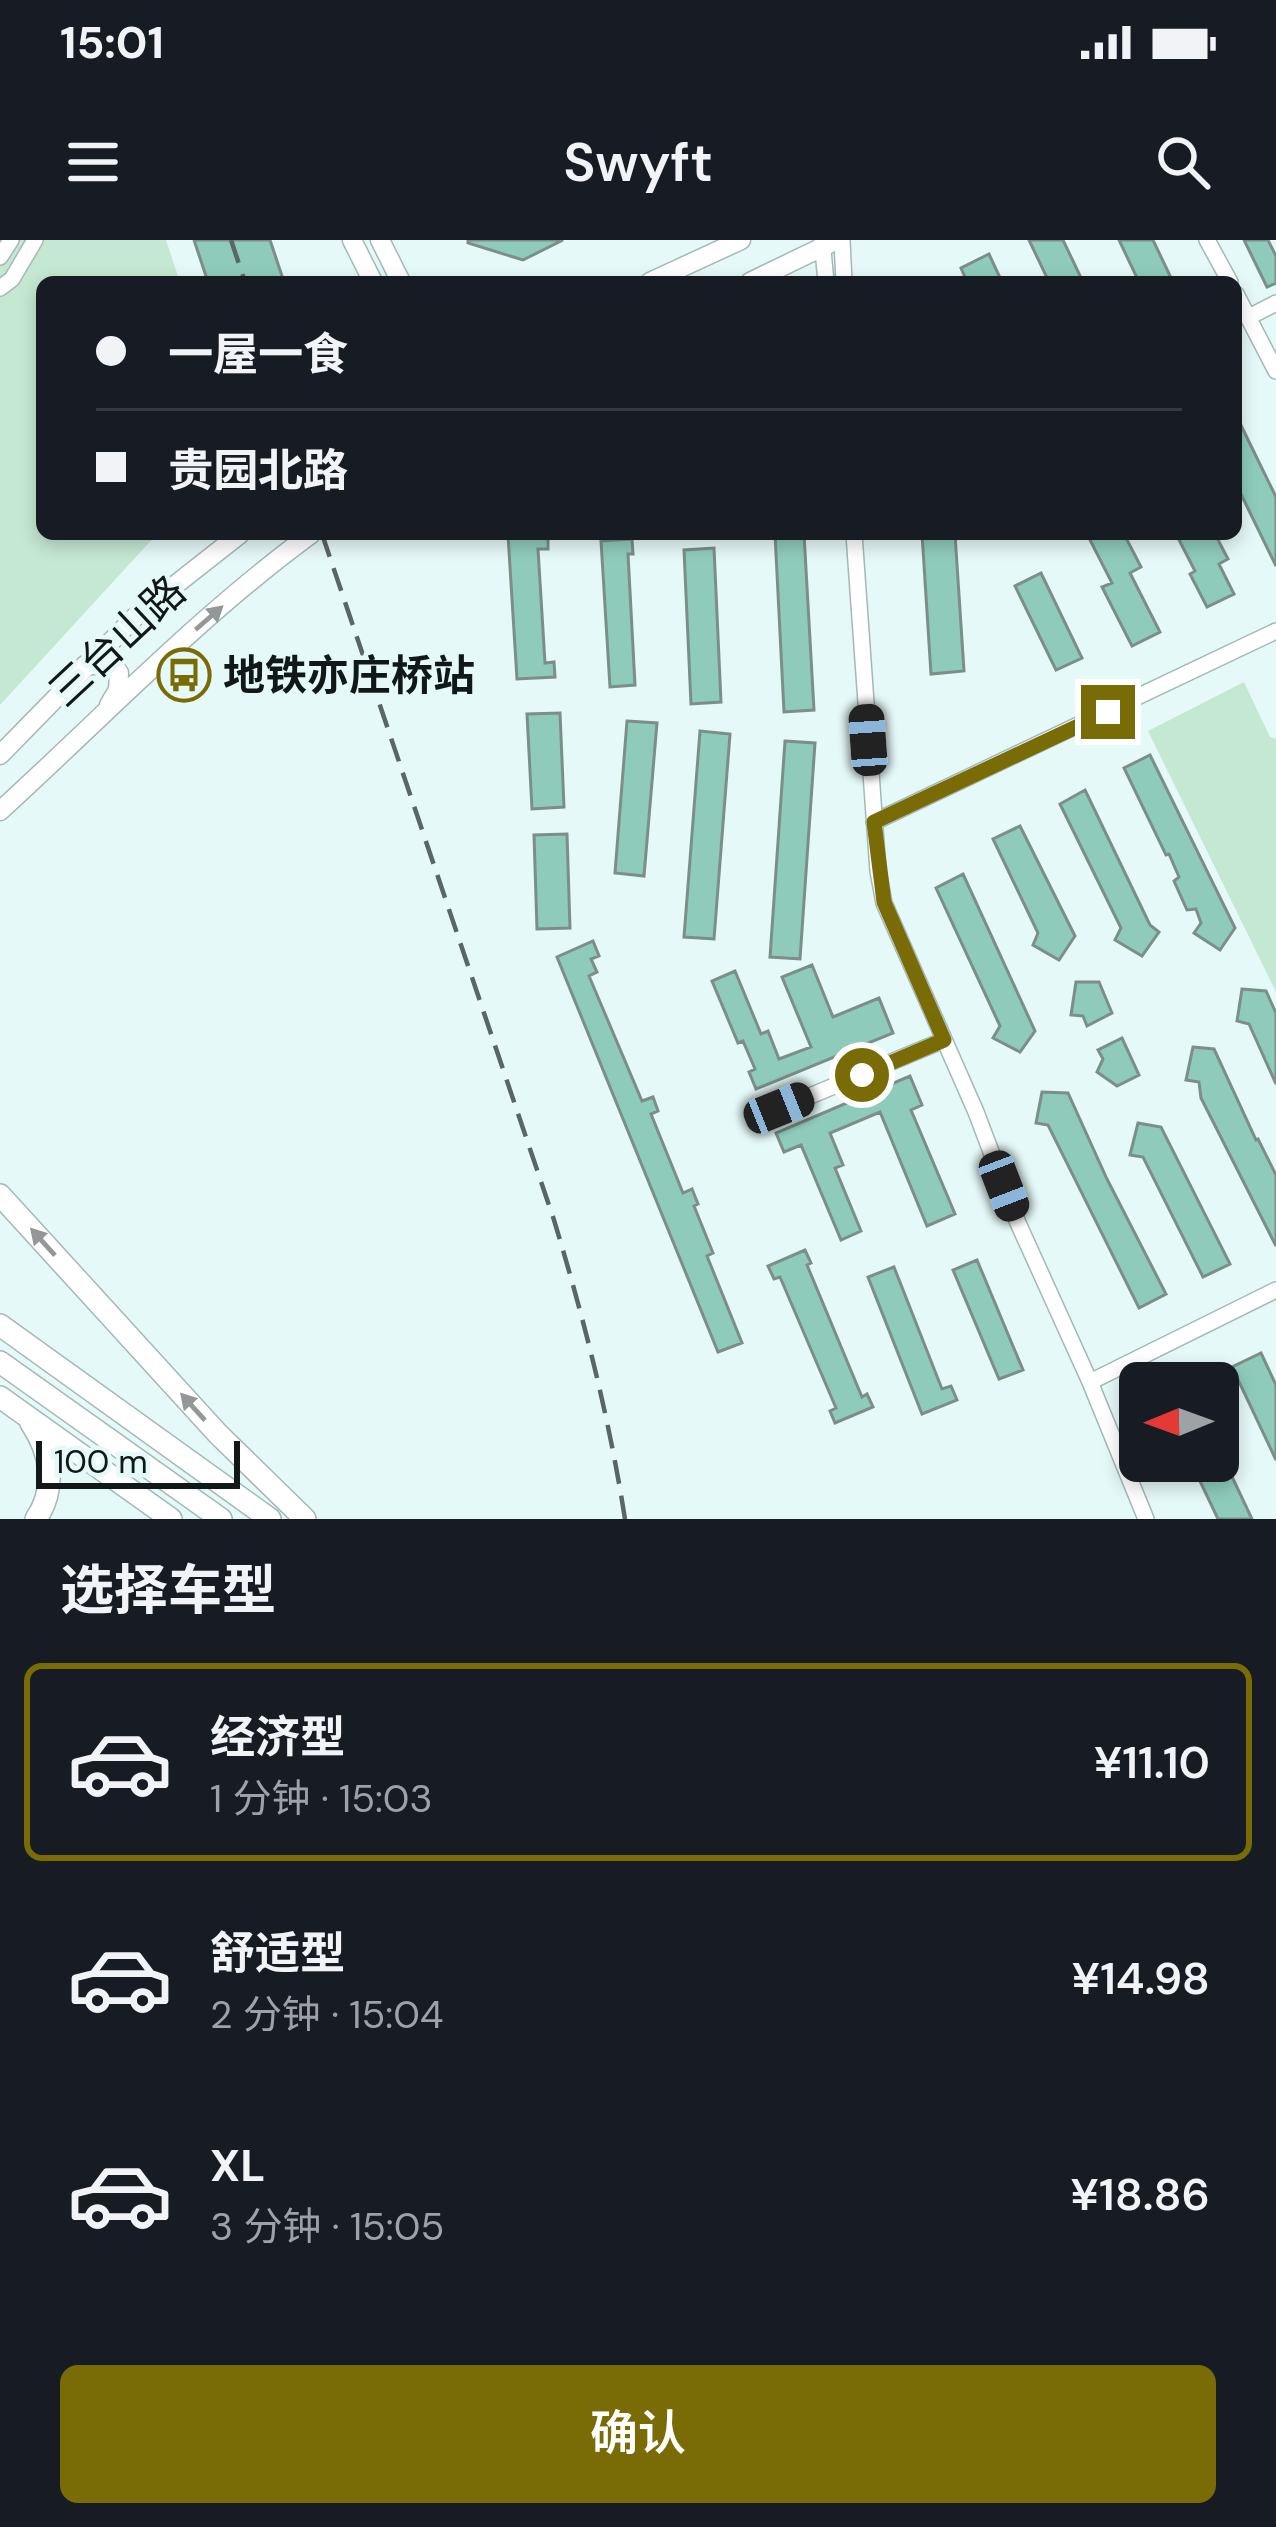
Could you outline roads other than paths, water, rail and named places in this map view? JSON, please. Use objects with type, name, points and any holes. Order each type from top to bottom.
[{"type":"highway","points":[[0,1195],[230,1447],[305,1519]]},
{"type":"highway","points":[[0,1325],[270,1519]]},
{"type":"highway","points":[[0,1362],[221,1519]]},
{"type":"highway","points":[[2,1398],[172,1519]]},
{"type":"highway","points":[[28,1417],[41,1438],[50,1475],[36,1519]]},
{"type":"main road","points":[[352,240],[370,276]]},
{"type":"main road","points":[[380,240],[398,276]]},
{"type":"main road","points":[[663,276],[741,240]]},
{"type":"main road","points":[[762,276],[831,241]]},
{"type":"main road","name":"三台山路","points":[[0,755],[167,589],[232,540]]},
{"type":"main road","name":"三台山路","points":[[0,811],[186,638],[303,540]]},
{"type":"main road","points":[[86,665],[113,665],[119,673],[118,689],[100,719]]},
{"type":"street","points":[[0,257],[11,240]]},
{"type":"street","points":[[0,288],[12,279],[35,240]]},
{"type":"street","points":[[1207,240],[1227,276]]},
{"type":"street","points":[[827,276],[831,241]]},
{"type":"street","points":[[831,241],[842,276]]},
{"type":"street","points":[[1249,317],[1276,303]]},
{"type":"street","points":[[1242,304],[1276,371]]},
{"type":"street","points":[[854,540],[884,902],[1146,1519]]},
{"type":"street","points":[[874,822],[1276,631]]},
{"type":"street","points":[[779,1108],[944,1040]]},
{"type":"street","points":[[1090,1382],[1276,1290]]},
{"type":"railway","points":[[231,240],[243,276]]},
{"type":"railway","points":[[324,540],[554,1220],[595,1368],[625,1519]]},
{"type":"place","name":"地铁亦庄桥站","points":[[184,675]]}]
